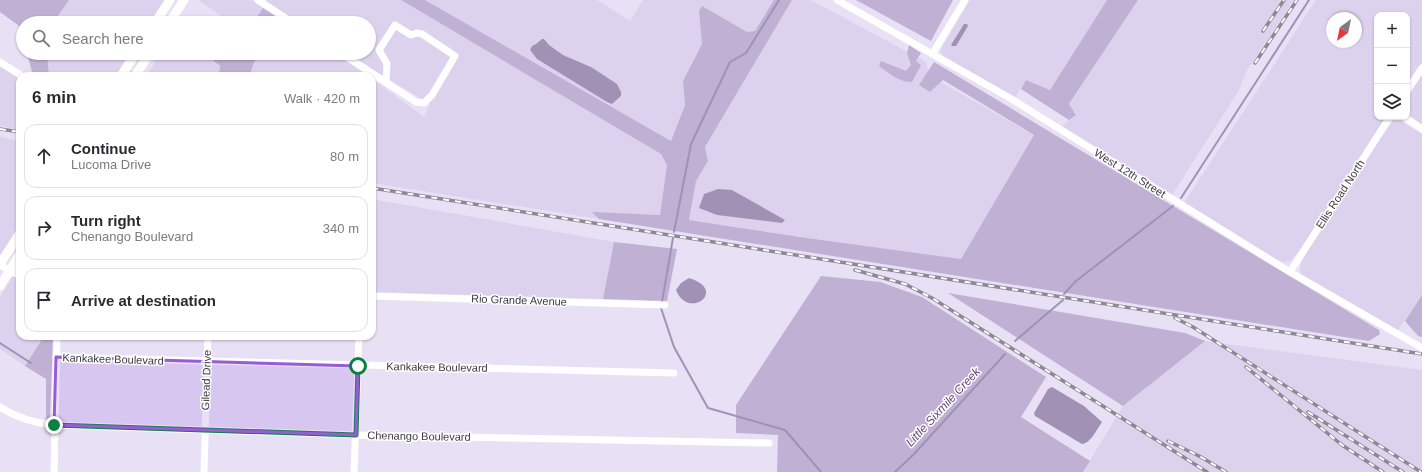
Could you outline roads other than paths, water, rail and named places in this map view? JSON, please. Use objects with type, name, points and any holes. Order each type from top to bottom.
[{"type":"main road","points":[[160,16],[170,0]]},
{"type":"main road","points":[[174,16],[184,0]]},
{"type":"main road","points":[[124,72],[131,60]]},
{"type":"main road","points":[[138,72],[145,60]]},
{"type":"main road","points":[[0,264],[16,239]]},
{"type":"main road","points":[[0,286],[16,261]]},
{"type":"street","points":[[258,0],[282,16]]},
{"type":"street","name":"West 12th Street","points":[[837,0],[933,53],[1014,101],[1290,272],[1422,348]]},
{"type":"street","points":[[933,53],[965,0]]},
{"type":"street","points":[[376,76],[416,102],[424,103],[432,95],[455,56],[422,34],[417,33],[411,35],[395,25],[379,50],[387,64],[386,82]]},
{"type":"street","points":[[352,60],[370,72]]},
{"type":"street","points":[[0,62],[16,72]]},
{"type":"street","points":[[1410,86],[1422,68]]},
{"type":"street","name":"Ellis Road North","points":[[1290,272],[1388,120]]},
{"type":"street","points":[[1408,120],[1422,129]]},
{"type":"street","points":[[0,264],[16,274]]},
{"type":"street","name":"Rio Grande Avenue","points":[[376,296],[665,305]]},
{"type":"street","points":[[54,472],[57,340]]},
{"type":"street","name":"Gilead Drive","points":[[204,472],[208,340]]},
{"type":"street","points":[[354,472],[359,340]]},
{"type":"street","name":"Kankakee Boulevard","points":[[56,357],[674,373]]},
{"type":"street","name":"Chenango Boulevard","points":[[1,410],[31,422],[54,425],[356,435],[769,443]]},
{"type":"waterway","points":[[674,232],[691,144],[730,62],[746,53],[779,0]]},
{"type":"waterway","points":[[1181,198],[1309,0]]},
{"type":"waterway","points":[[1064,294],[1076,281],[1173,206]]},
{"type":"waterway","points":[[662,302],[673,238]]},
{"type":"waterway","points":[[1015,341],[1063,300]]},
{"type":"waterway","points":[[661,308],[674,347],[708,408],[785,430],[821,472]]},
{"type":"waterway","points":[[0,343],[31,363]]},
{"type":"waterway","name":"Little Sixmile Creek","points":[[895,472],[914,454],[1005,354]]},
{"type":"railway","points":[[1263,31],[1284,0]]},
{"type":"railway","points":[[1255,63],[1297,0]]},
{"type":"railway","points":[[0,129],[16,131]]},
{"type":"railway","points":[[376,189],[1422,354]]},
{"type":"railway","points":[[855,270],[905,284],[932,298],[1207,472]]},
{"type":"railway","points":[[1175,318],[1193,327],[1421,472]]},
{"type":"railway","points":[[1246,367],[1342,445],[1383,472]]},
{"type":"railway","points":[[1308,412],[1403,472]]},
{"type":"railway","points":[[1168,441],[1201,457],[1226,472]]}]
